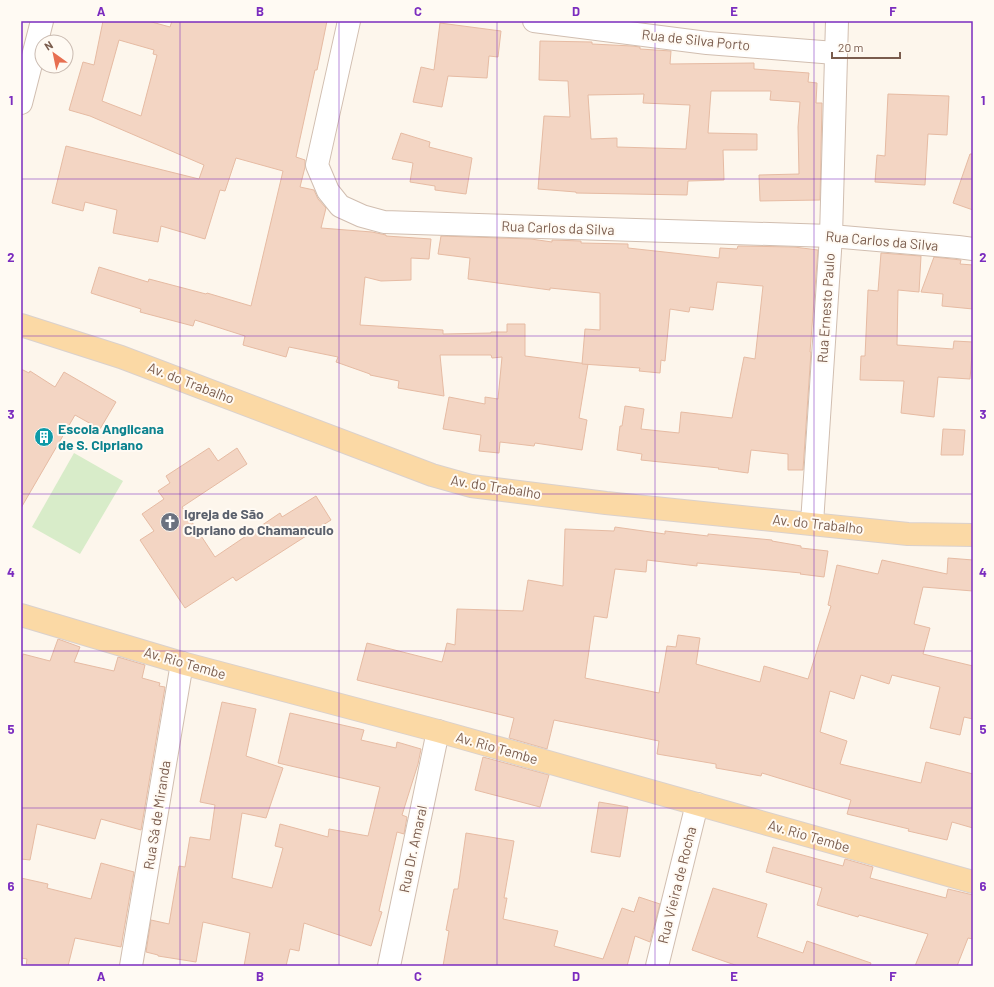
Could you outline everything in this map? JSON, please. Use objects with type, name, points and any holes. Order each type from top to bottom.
[{"type":"main road","name":"Av. do Trabalho","points":[[21,325],[121,357],[432,475],[471,486],[606,503],[908,534],[973,535]]},
{"type":"main road","name":"Av. Rio Tembe","points":[[21,615],[182,663],[438,731],[973,882]]},
{"type":"street","points":[[21,104],[42,21]]},
{"type":"street","name":"Rua Carlos da Silva","points":[[349,21],[317,165],[328,191],[340,206],[362,216],[384,222],[831,236],[973,249]]},
{"type":"street","name":"Rua de Silva Porto","points":[[534,21],[707,43],[835,53]]},
{"type":"street","name":"Rua Ernesto Paulo","points":[[812,523],[831,236],[837,21]]},
{"type":"street","name":"Rua Sá de Miranda","points":[[131,966],[182,663]]},
{"type":"street","name":"Rua Dr. Amaral","points":[[389,966],[438,731]]},
{"type":"street","name":"Rua Vieira de Rocha","points":[[661,965],[697,804]]},
{"type":"green space","points":[[74,453],[123,481],[80,554],[32,527]]},
{"type":"building","points":[[103,21],[148,21],[170,27],[172,21],[327,21],[296,157],[305,160],[305,167],[300,187],[314,190],[318,199],[326,208],[321,228],[372,232],[386,236],[431,239],[429,259],[411,258],[411,280],[381,281],[365,277],[360,325],[443,330],[443,334],[507,332],[507,324],[525,324],[525,356],[588,364],[579,418],[587,420],[582,450],[535,443],[534,446],[500,442],[499,453],[479,451],[481,435],[443,429],[449,397],[485,404],[485,397],[498,399],[502,357],[492,358],[491,355],[440,355],[444,396],[398,388],[399,381],[370,375],[336,362],[338,357],[289,347],[286,357],[243,345],[245,336],[195,320],[193,326],[140,312],[141,309],[91,293],[99,267],[148,282],[149,279],[206,294],[207,293],[251,306],[283,171],[236,158],[225,191],[220,190],[205,239],[161,226],[158,242],[113,233],[117,210],[85,202],[83,211],[52,203],[66,146],[199,179],[204,165],[90,116],[69,110],[83,62],[94,65]],"holes":[[[119,40],[154,50],[153,54],[157,55],[141,116],[102,101]]]},
{"type":"building","points":[[440,23],[501,31],[498,57],[489,56],[487,78],[448,76],[442,107],[413,102],[421,67],[434,70]]},
{"type":"building","points":[[540,41],[592,42],[592,44],[632,46],[640,47],[640,49],[671,51],[670,64],[754,63],[754,69],[809,73],[808,82],[817,83],[816,103],[822,103],[820,200],[760,201],[759,175],[799,174],[798,127],[800,102],[770,100],[771,91],[711,91],[708,133],[757,134],[757,150],[723,150],[724,180],[688,181],[687,195],[576,193],[538,189],[544,116],[570,117],[568,81],[539,80]],"holes":[[[644,94],[643,103],[690,105],[686,149],[617,147],[617,138],[591,139],[588,95]]]},
{"type":"building","points":[[888,94],[949,96],[947,135],[928,134],[925,185],[875,182],[877,155],[885,156]]},
{"type":"building","points":[[401,133],[430,142],[429,147],[472,158],[466,194],[435,190],[435,186],[410,182],[413,163],[392,159]]},
{"type":"building","points":[[970,154],[973,154],[973,210],[953,203]]},
{"type":"building","points":[[441,236],[531,239],[552,242],[552,240],[581,241],[581,243],[628,244],[628,248],[719,258],[720,248],[737,249],[738,246],[794,247],[818,250],[803,470],[788,470],[788,454],[751,450],[748,473],[718,469],[719,468],[641,460],[642,454],[617,450],[620,426],[622,426],[625,406],[644,409],[641,429],[679,433],[681,412],[732,418],[744,357],[755,359],[763,286],[717,282],[713,310],[690,307],[689,312],[670,309],[665,361],[661,360],[660,373],[639,371],[640,368],[582,364],[585,329],[600,330],[600,293],[550,288],[550,290],[468,279],[470,258],[438,254]]},
{"type":"building","points":[[881,253],[921,256],[919,292],[898,290],[897,345],[953,349],[954,341],[973,342],[970,379],[938,377],[934,417],[901,413],[904,381],[860,380],[861,356],[865,356],[868,290],[878,291]]},
{"type":"building","points":[[934,257],[961,260],[960,264],[973,265],[973,309],[942,306],[943,294],[921,292]]},
{"type":"building","name":"Escola Anglicana de S. Cipriano","points":[[21,369],[29,373],[30,371],[55,387],[64,372],[116,402],[100,429],[75,415],[21,508]]},
{"type":"building","points":[[943,429],[965,430],[963,455],[941,455]]},
{"type":"building","name":"Igreja de São Cipriano do Chamanculo","points":[[209,448],[218,461],[237,448],[247,464],[182,507],[215,557],[280,513],[282,517],[316,496],[331,520],[236,581],[233,577],[185,608],[140,540],[154,531],[142,514],[164,499],[158,491],[170,483],[166,476]]},
{"type":"building","points":[[615,527],[665,534],[665,531],[708,536],[708,534],[772,540],[801,546],[801,548],[828,551],[824,577],[800,574],[801,573],[697,563],[697,566],[647,560],[646,572],[615,569],[607,618],[594,616],[585,678],[659,693],[667,646],[676,647],[678,635],[700,638],[696,664],[760,682],[764,666],[808,679],[831,606],[828,605],[837,565],[878,574],[882,560],[947,574],[948,558],[973,560],[973,591],[923,587],[914,624],[930,628],[923,654],[973,666],[973,719],[964,717],[960,735],[930,728],[940,687],[892,675],[889,684],[861,675],[854,699],[830,691],[820,732],[847,741],[840,764],[921,783],[926,762],[973,774],[973,828],[952,822],[947,840],[908,831],[909,829],[847,814],[851,800],[762,773],[761,776],[716,768],[716,764],[657,754],[659,741],[554,720],[547,749],[509,738],[514,718],[357,680],[367,643],[442,662],[447,643],[455,645],[457,609],[523,611],[528,580],[563,586],[565,529],[614,531]]},
{"type":"building","points":[[58,639],[80,647],[74,662],[114,671],[118,657],[145,665],[142,678],[160,683],[159,686],[165,687],[141,830],[101,819],[95,839],[37,824],[30,860],[21,859],[21,664],[23,654],[50,661]]},
{"type":"building","points":[[222,702],[256,709],[246,756],[283,768],[266,818],[242,813],[232,878],[272,888],[283,848],[275,846],[280,824],[328,837],[329,829],[368,836],[380,787],[278,763],[290,713],[364,730],[361,740],[396,748],[397,742],[421,749],[418,764],[402,815],[407,817],[404,834],[397,832],[379,911],[382,912],[371,946],[304,923],[299,951],[290,949],[286,966],[244,966],[250,933],[203,922],[196,962],[158,956],[146,952],[151,920],[169,924],[179,866],[185,867],[190,837],[210,840],[215,805],[200,802]]},
{"type":"building","points":[[483,757],[549,775],[540,807],[475,790]]},
{"type":"building","points":[[599,802],[628,807],[620,857],[591,852]]},
{"type":"building","points":[[466,833],[514,841],[504,898],[507,898],[503,919],[558,931],[554,946],[603,959],[622,908],[634,912],[639,897],[660,904],[650,942],[635,936],[627,966],[443,966],[449,931],[446,930],[454,889],[458,889]]},
{"type":"building","points":[[773,847],[843,866],[845,859],[873,867],[870,878],[946,898],[948,889],[973,895],[973,939],[968,938],[957,966],[915,966],[928,934],[859,915],[858,917],[817,905],[822,888],[766,872]]},
{"type":"building","points":[[101,863],[134,872],[121,947],[75,938],[68,966],[26,966],[27,959],[21,958],[21,878],[48,884],[47,888],[91,899]]},
{"type":"building","points":[[713,888],[767,904],[757,937],[803,953],[807,941],[871,963],[870,966],[738,966],[692,950]]},
{"type":"place","name":"Escola Anglicana de S. Cipriano","points":[[44,437]]},
{"type":"place","name":"Igreja de São Cipriano do Chamanculo","points":[[170,522]]}]
